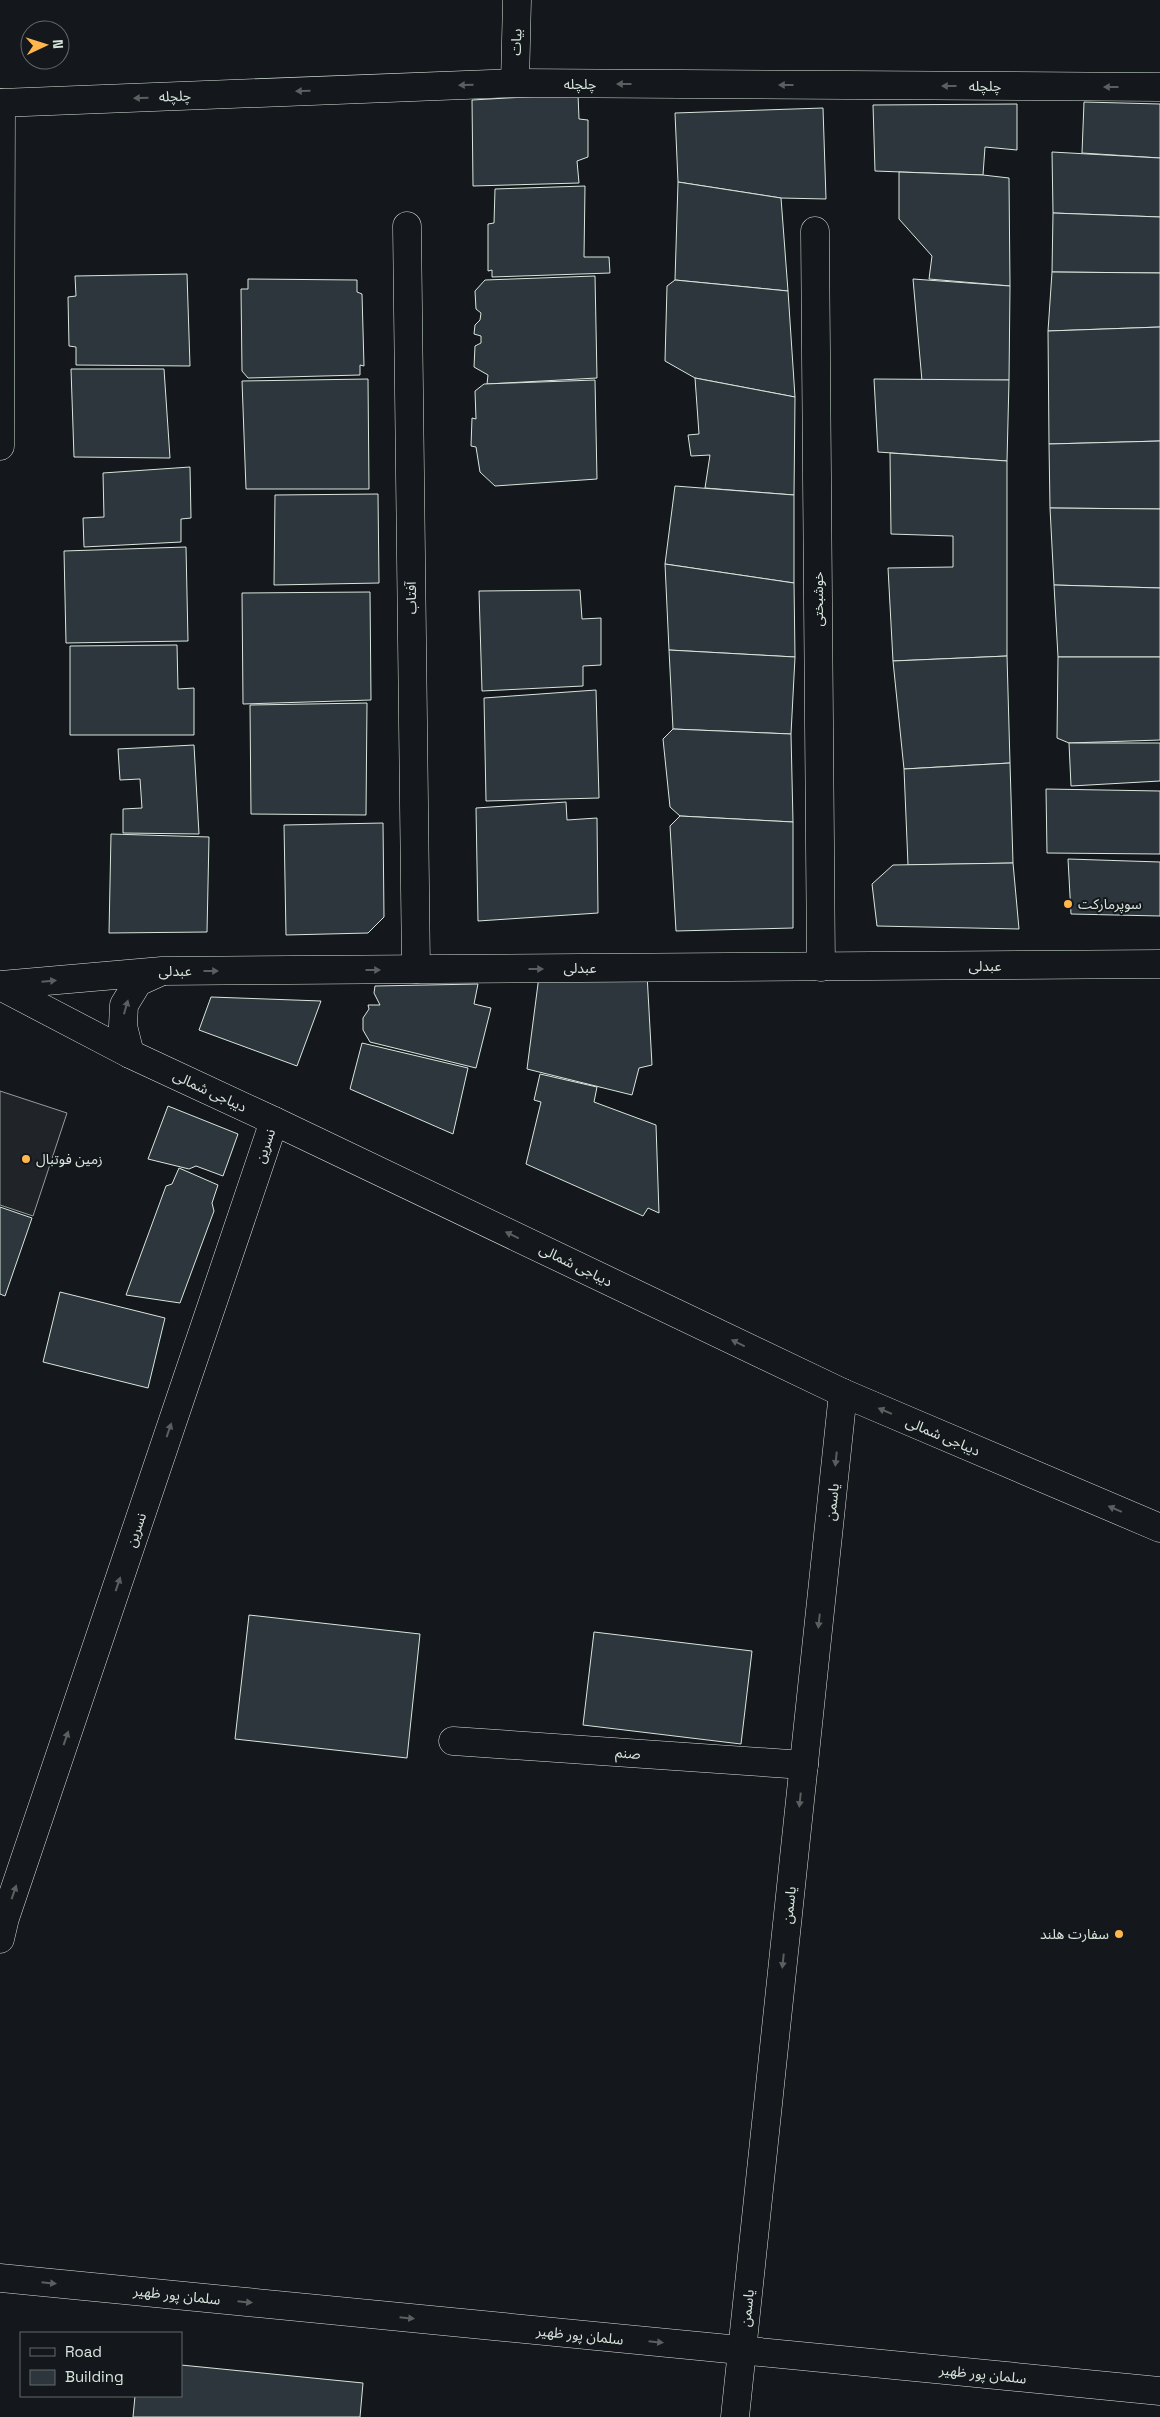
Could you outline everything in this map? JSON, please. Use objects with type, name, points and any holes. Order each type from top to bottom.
[{"type":"street","name":"بیات","points":[[514,83],[517,0]]},
{"type":"street","name":"چلچله","points":[[0,103],[514,83],[1160,87]]},
{"type":"street","points":[[0,103],[0,446]]},
{"type":"street","name":"آفتاب","points":[[407,226],[416,970]]},
{"type":"street","name":"خوشبختی","points":[[815,231],[821,967]]},
{"type":"street","name":"عبدلی","points":[[0,985],[162,971],[1160,964]]},
{"type":"street","points":[[130,1054],[123,1026],[124,1005],[138,982],[162,971]]},
{"type":"street","name":"دیباجی شمالی","points":[[0,985],[130,1054],[274,1120],[843,1393],[1160,1528]]},
{"type":"street","name":"نسرین","points":[[0,1939],[5,1918],[274,1120]]},
{"type":"street","name":"یاسمن","points":[[735,2417],[843,1393]]},
{"type":"street","name":"صنم","points":[[453,1741],[804,1765]]},
{"type":"street","name":"سلمان پور ظهیر","points":[[0,2278],[1160,2391]]},
{"type":"shaded area","name":"زمین فوتبال","points":[[0,1091],[67,1113],[33,1216],[0,1205]]},
{"type":"building","points":[[578,94],[579,119],[588,120],[588,157],[577,161],[579,183],[473,186],[472,100]]},
{"type":"building","points":[[1084,102],[1160,104],[1160,158],[1082,153]]},
{"type":"building","points":[[1017,104],[1017,150],[985,147],[983,175],[875,171],[873,105]]},
{"type":"building","points":[[823,108],[826,199],[781,198],[678,182],[675,113]]},
{"type":"building","points":[[1052,152],[1160,158],[1160,217],[1053,213]]},
{"type":"building","points":[[899,172],[983,175],[1009,178],[1010,286],[929,279],[932,256],[899,219]]},
{"type":"building","points":[[678,182],[781,198],[788,291],[675,280]]},
{"type":"building","points":[[585,186],[584,257],[609,257],[610,273],[492,277],[492,270],[488,271],[488,224],[494,223],[495,189]]},
{"type":"building","points":[[1053,213],[1160,217],[1160,273],[1052,272]]},
{"type":"building","points":[[1052,272],[1160,273],[1160,327],[1048,331]]},
{"type":"building","points":[[187,274],[190,366],[76,365],[76,347],[69,346],[68,297],[76,296],[75,276]]},
{"type":"building","points":[[595,276],[597,378],[487,384],[488,375],[474,367],[475,346],[481,343],[481,336],[474,334],[475,325],[480,320],[481,313],[476,309],[475,291],[485,280]]},
{"type":"building","points":[[248,279],[357,280],[357,292],[362,294],[364,366],[360,365],[360,375],[248,378],[242,371],[241,289],[248,289]]},
{"type":"building","points":[[913,279],[1010,286],[1009,380],[922,381]]},
{"type":"building","points":[[675,280],[788,291],[795,397],[695,378],[665,361],[667,286]]},
{"type":"building","points":[[1160,327],[1160,441],[1049,444],[1048,331]]},
{"type":"building","points":[[71,369],[164,369],[170,458],[74,457]]},
{"type":"building","points":[[695,378],[795,397],[794,495],[705,488],[710,455],[691,456],[688,435],[699,434]]},
{"type":"building","points":[[368,379],[369,489],[246,489],[242,381]]},
{"type":"building","points":[[874,379],[1009,380],[1007,461],[878,452]]},
{"type":"building","points":[[595,380],[597,479],[495,486],[480,472],[476,447],[471,446],[472,418],[476,419],[475,391],[484,384]]},
{"type":"building","points":[[1160,441],[1160,509],[1050,508],[1049,444]]},
{"type":"building","points":[[890,453],[1007,461],[1007,656],[893,661],[888,568],[953,567],[953,536],[891,534]]},
{"type":"building","points":[[190,467],[191,518],[181,519],[181,542],[84,547],[83,518],[104,517],[103,473]]},
{"type":"building","points":[[675,486],[794,495],[794,583],[665,564]]},
{"type":"building","points":[[378,494],[379,583],[274,585],[275,495]]},
{"type":"building","points":[[1050,508],[1160,509],[1160,588],[1054,585]]},
{"type":"building","points":[[186,547],[188,641],[66,643],[64,551]]},
{"type":"building","points":[[665,564],[794,583],[795,657],[669,650]]},
{"type":"building","points":[[1054,585],[1160,588],[1160,657],[1058,657]]},
{"type":"building","points":[[580,590],[582,619],[601,618],[601,665],[583,666],[583,686],[482,691],[479,591]]},
{"type":"building","points":[[370,592],[371,700],[243,704],[242,593]]},
{"type":"building","points":[[177,645],[178,689],[194,688],[194,735],[70,735],[70,646]]},
{"type":"building","points":[[669,650],[795,657],[791,734],[673,729]]},
{"type":"building","points":[[1007,656],[1010,763],[904,769],[893,661]]},
{"type":"building","points":[[1058,657],[1160,657],[1160,740],[1069,743],[1057,738]]},
{"type":"building","points":[[596,690],[599,798],[486,801],[484,698]]},
{"type":"building","points":[[367,703],[366,815],[251,814],[250,705]]},
{"type":"building","points":[[673,729],[791,734],[793,822],[680,816],[670,807],[663,739]]},
{"type":"building","points":[[1069,743],[1160,743],[1160,781],[1071,786]]},
{"type":"building","points":[[194,745],[199,834],[123,833],[123,809],[142,808],[140,779],[120,780],[118,749]]},
{"type":"building","points":[[1010,763],[1013,863],[908,865],[904,769]]},
{"type":"building","points":[[1046,789],[1160,791],[1160,854],[1047,853]]},
{"type":"building","points":[[566,802],[567,820],[597,818],[598,913],[478,921],[476,808]]},
{"type":"building","points":[[680,816],[793,822],[793,928],[676,931],[670,826]]},
{"type":"building","points":[[383,823],[384,917],[368,933],[286,935],[284,825]]},
{"type":"building","points":[[111,834],[209,837],[207,932],[109,933]]},
{"type":"building","points":[[1068,859],[1160,862],[1160,916],[1071,914]]},
{"type":"building","points":[[1013,863],[1019,929],[877,926],[872,884],[893,865]]},
{"type":"building","points":[[647,974],[652,1065],[639,1068],[632,1095],[527,1069],[539,976]]},
{"type":"building","points":[[478,984],[474,1004],[491,1008],[476,1068],[370,1042],[363,1030],[363,1018],[369,1009],[368,1005],[380,1005],[374,993],[375,986]]},
{"type":"building","points":[[211,997],[321,1001],[297,1066],[199,1030]]},
{"type":"building","points":[[362,1043],[468,1068],[453,1134],[350,1089]]},
{"type":"building","points":[[540,1074],[597,1087],[594,1102],[656,1125],[659,1213],[648,1208],[643,1216],[526,1164],[541,1102],[534,1100]]},
{"type":"building","points":[[168,1106],[238,1134],[223,1176],[196,1166],[189,1169],[148,1159]]},
{"type":"building","points":[[179,1168],[218,1185],[212,1203],[214,1211],[180,1303],[126,1295],[166,1186],[172,1184]]},
{"type":"building","points":[[0,1207],[32,1218],[5,1296],[0,1294]]},
{"type":"building","points":[[60,1292],[165,1318],[148,1388],[43,1362]]},
{"type":"building","points":[[249,1615],[420,1634],[407,1758],[235,1739]]},
{"type":"building","points":[[594,1632],[752,1651],[741,1744],[583,1725]]},
{"type":"building","points":[[182,2365],[363,2383],[360,2417],[133,2417],[135,2397],[182,2397]]},
{"type":"place","name":"سوپرمارکت","points":[[1068,904]]},
{"type":"place","name":"زمین فوتبال","points":[[26,1159]]},
{"type":"place","name":"سفارت هلند","points":[[1119,1934]]}]
